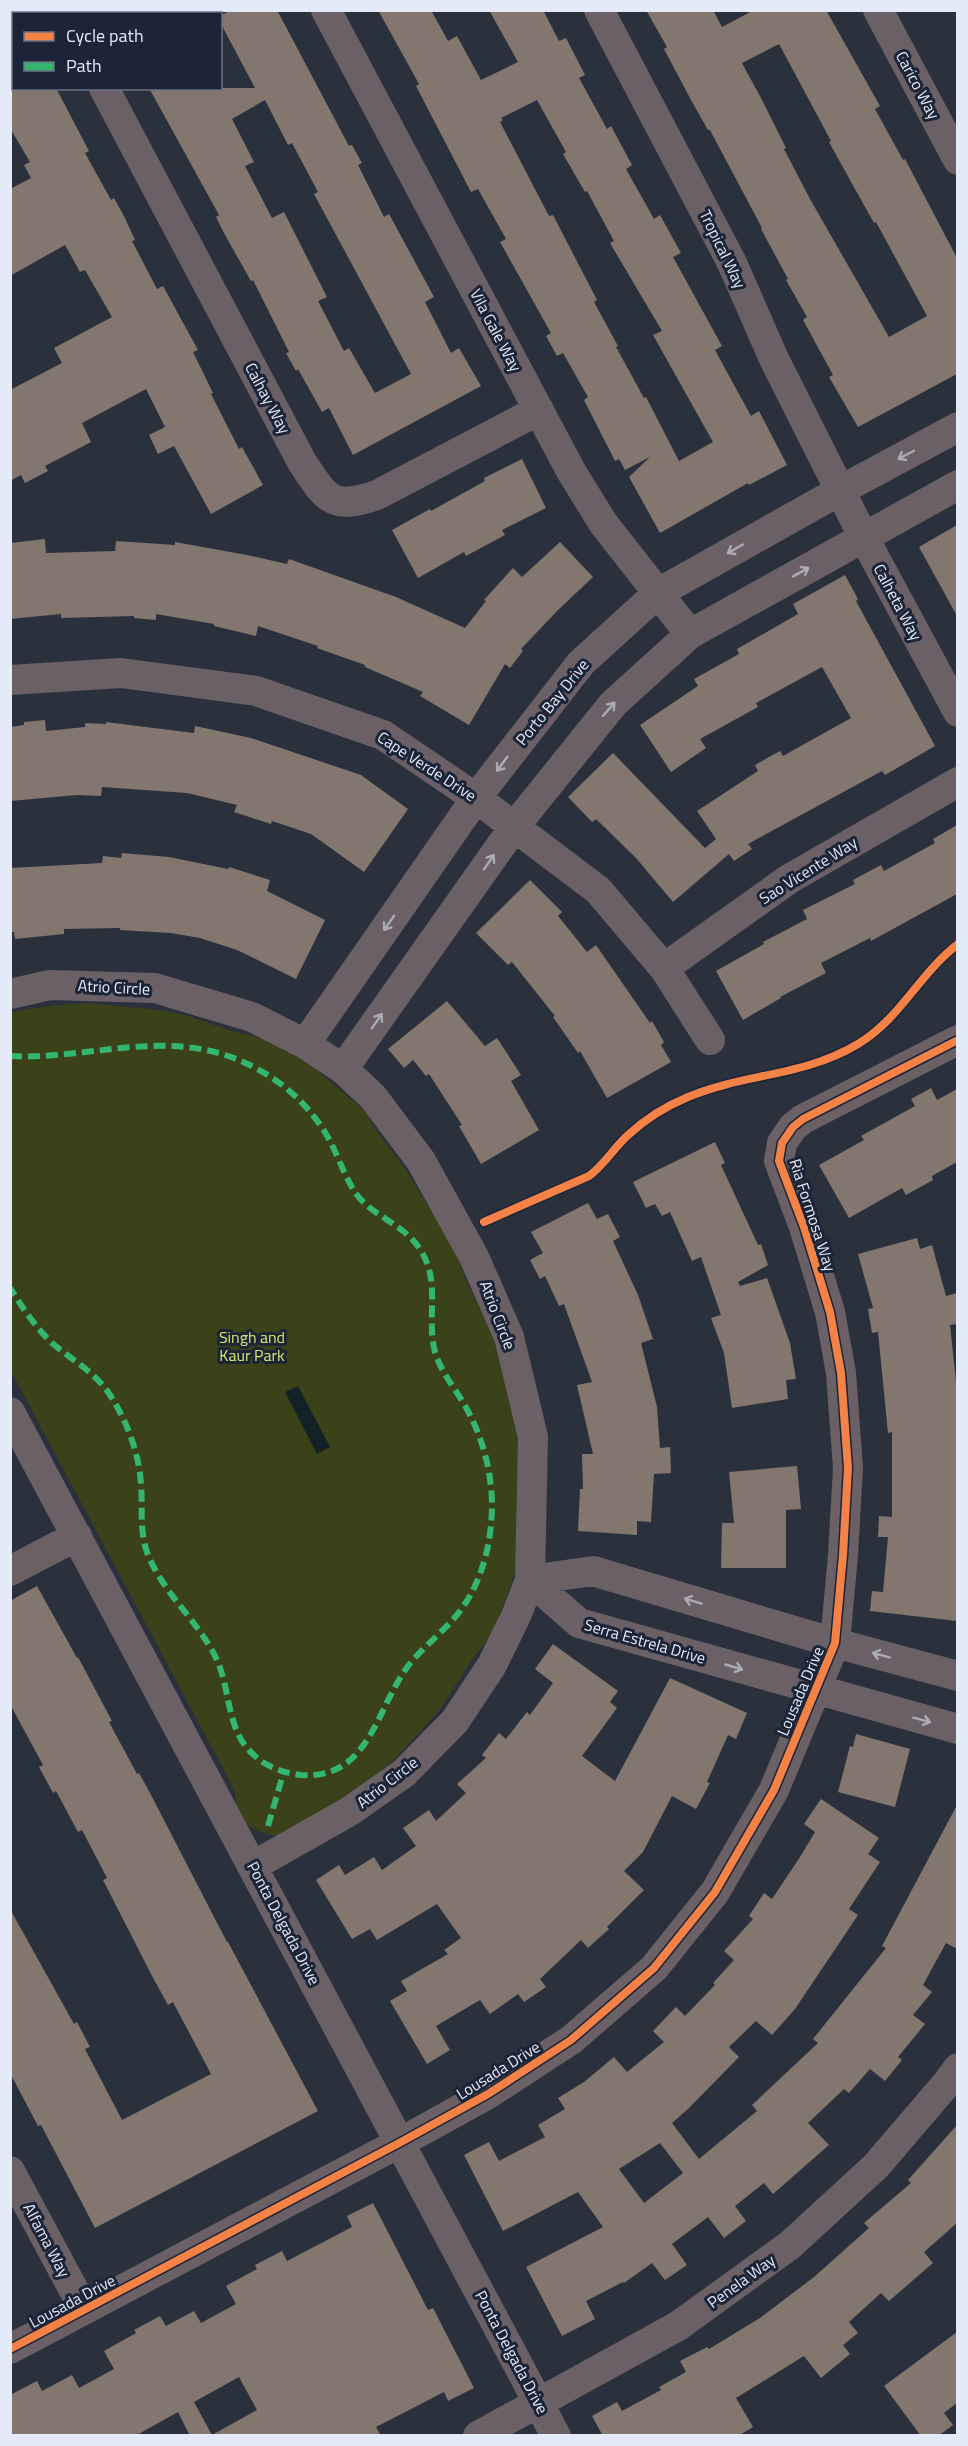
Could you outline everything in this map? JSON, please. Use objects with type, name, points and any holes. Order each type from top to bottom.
[{"type":"street","name":"Vila Gale Way","points":[[327,10],[572,471],[603,523],[690,634]]},
{"type":"street","name":"Tropical Way","points":[[599,10],[732,263],[774,359],[841,490]]},
{"type":"street","name":"Carico Way","points":[[878,10],[957,160]]},
{"type":"street","name":"Calhay Way","points":[[105,90],[302,462],[322,493],[340,503],[360,501],[377,495],[539,410]]},
{"type":"street","name":"Porto Bay Drive","points":[[305,1044],[476,798],[581,663],[658,593],[957,427]]},
{"type":"street","points":[[343,1069],[514,827],[613,704],[690,634],[957,485]]},
{"type":"street","name":"Calheta Way","points":[[841,490],[863,536],[957,712]]},
{"type":"street","name":"Cape Verde Drive","points":[[10,680],[121,674],[256,691],[383,735],[476,798],[598,890],[664,968],[710,1040]]},
{"type":"street","name":"Sao Vicente Way","points":[[664,968],[789,879],[957,782]]},
{"type":"street","name":"Atrio Circle","points":[[10,994],[50,985],[154,988],[252,1017],[305,1044],[343,1069],[373,1097],[421,1161],[474,1257],[509,1337],[533,1437],[530,1580],[516,1616],[492,1665],[455,1721],[404,1773],[350,1811],[253,1866]]},
{"type":"street","name":"Ria Formosa Way","points":[[835,1643],[848,1468],[841,1373],[830,1312],[804,1227],[779,1161],[782,1143],[793,1127],[803,1119],[957,1040]]},
{"type":"street","name":"Ponta Delgada Drive","points":[[14,1429],[77,1536],[556,2436]]},
{"type":"street","points":[[10,1571],[77,1536]]},
{"type":"street","points":[[530,1580],[593,1571],[835,1643],[957,1676]]},
{"type":"street","name":"Serra Estrela Drive","points":[[530,1580],[579,1623],[957,1730]]},
{"type":"street","name":"Lousada Drive","points":[[10,2349],[401,2142],[488,2094],[571,2040],[654,1968],[721,1882],[774,1790],[835,1643]]},
{"type":"street","name":"Penela Way","points":[[478,2436],[678,2326],[790,2245],[876,2166],[947,2083],[957,2068]]},
{"type":"street","name":"Alfama Way","points":[[10,2171],[84,2309]]},
{"type":"green space","name":"Singh and Kaur Park","points":[[86,1003],[159,1010],[185,1015],[235,1032],[266,1039],[312,1066],[366,1112],[429,1208],[445,1226],[467,1282],[493,1336],[517,1430],[519,1553],[512,1582],[491,1637],[475,1655],[439,1711],[394,1760],[345,1798],[281,1836],[255,1829],[244,1822],[240,1816],[236,1808],[235,1791],[11,1371],[11,1012]]},
{"type":"shaded area","points":[[298,1386],[330,1447],[317,1454],[285,1392]]},
{"type":"building","points":[[231,10],[277,10],[349,146],[352,145],[362,163],[358,165],[384,217],[389,214],[434,297],[425,302],[451,353],[459,348],[481,386],[353,455],[329,408],[322,412],[298,369],[296,371],[253,280],[251,281],[225,235],[216,217],[219,215],[150,90],[255,88],[222,26],[222,15]],"holes":[[[265,100],[288,145],[292,143],[318,192],[314,194],[411,374],[375,393],[349,348],[344,351],[318,301],[327,297],[284,212],[272,218],[245,166],[254,162],[232,119]]]},
{"type":"building","points":[[378,10],[431,10],[448,41],[457,36],[481,80],[518,62],[489,10],[543,10],[559,41],[566,38],[585,75],[579,78],[607,129],[611,126],[632,165],[626,169],[654,219],[660,215],[681,253],[673,257],[722,346],[715,350],[751,416],[759,411],[787,465],[749,485],[748,483],[660,533],[629,477],[650,457],[625,470],[619,459],[615,461],[584,400],[588,397],[563,353],[557,356],[546,336],[551,333],[500,242],[506,239],[478,189],[471,192],[416,86],[419,84]],"holes":[[[537,100],[566,152],[563,154],[585,192],[587,191],[614,241],[610,243],[662,331],[653,335],[713,442],[679,461],[646,397],[644,398],[616,347],[618,346],[594,302],[597,300],[553,215],[549,216],[500,122],[503,120],[501,118]]]},
{"type":"building","points":[[646,10],[713,10],[722,27],[754,10],[826,10],[880,106],[875,109],[903,160],[905,159],[957,258],[957,374],[858,427],[829,377],[833,375],[803,320],[807,317],[786,280],[788,279],[710,130],[664,49],[667,47]],"holes":[[[779,44],[831,141],[829,142],[927,316],[889,337],[810,199],[742,63]]]},
{"type":"building","points":[[10,88],[12,90],[57,90],[89,151],[85,153],[111,200],[114,198],[124,216],[135,240],[132,241],[157,289],[163,286],[198,350],[193,352],[213,393],[211,394],[239,449],[242,447],[263,485],[211,514],[174,446],[158,454],[149,435],[165,427],[146,389],[82,423],[91,442],[45,466],[48,471],[25,483],[21,475],[10,481],[10,390],[62,363],[54,348],[112,317],[85,270],[80,272],[65,245],[10,276],[10,189],[31,178],[24,165],[30,162],[10,128]]},
{"type":"building","points":[[522,459],[546,508],[502,530],[505,535],[466,556],[464,552],[418,578],[392,530],[430,509],[431,511],[485,481],[484,478]]},
{"type":"building","points":[[957,525],[957,616],[919,547]]},
{"type":"building","points":[[45,539],[46,553],[115,551],[116,541],[175,545],[175,542],[287,564],[289,559],[396,597],[465,628],[486,601],[484,600],[513,568],[522,577],[560,542],[593,577],[521,649],[523,651],[510,668],[505,664],[469,725],[420,696],[423,692],[365,667],[365,665],[317,648],[318,646],[258,626],[256,636],[214,626],[214,624],[156,614],[156,620],[134,618],[134,616],[61,618],[61,614],[10,619],[10,543]]},
{"type":"building","points":[[845,575],[858,599],[856,601],[935,746],[885,775],[882,771],[748,844],[752,849],[734,861],[729,854],[673,902],[636,858],[596,819],[592,822],[568,797],[613,753],[705,848],[716,839],[697,811],[758,771],[755,765],[780,751],[783,756],[851,718],[822,667],[756,703],[758,707],[700,739],[706,748],[671,772],[640,725],[698,686],[694,679],[739,654],[737,649],[798,614],[793,604]]},
{"type":"building","points":[[45,720],[46,731],[85,727],[85,723],[106,724],[106,722],[194,733],[195,726],[251,738],[361,775],[408,809],[364,872],[311,834],[234,812],[237,805],[187,793],[102,787],[101,796],[77,795],[10,801],[10,727],[24,725],[24,722]]},
{"type":"building","points":[[957,825],[957,894],[871,941],[870,938],[821,963],[826,973],[743,1020],[716,971],[764,944],[763,942],[807,919],[803,910],[855,884],[853,880],[881,865],[884,871],[935,843],[933,839]]},
{"type":"building","points":[[122,853],[169,857],[228,869],[229,867],[270,880],[267,891],[325,920],[296,979],[237,950],[200,938],[171,933],[120,930],[120,928],[64,929],[64,934],[15,939],[14,932],[10,932],[10,868],[102,863],[103,856],[121,858]]},
{"type":"building","points":[[530,880],[562,912],[558,916],[587,952],[596,945],[650,1023],[652,1021],[664,1042],[661,1045],[671,1062],[607,1098],[580,1051],[578,1053],[553,1017],[555,1016],[512,962],[508,965],[476,933]]},
{"type":"building","points":[[447,1001],[485,1046],[497,1038],[521,1075],[511,1081],[539,1130],[481,1164],[459,1126],[462,1125],[429,1074],[426,1076],[413,1060],[404,1068],[388,1049]]},
{"type":"building","points":[[931,1088],[937,1100],[957,1089],[957,1162],[932,1176],[933,1180],[906,1195],[902,1188],[849,1218],[819,1165],[864,1140],[861,1136],[915,1106],[911,1099]]},
{"type":"building","points":[[715,1142],[725,1163],[721,1165],[758,1245],[761,1244],[768,1265],[738,1282],[740,1286],[767,1278],[790,1343],[796,1379],[786,1380],[788,1399],[732,1408],[724,1353],[711,1318],[721,1315],[701,1257],[692,1261],[670,1212],[662,1216],[655,1204],[646,1208],[633,1182]]},
{"type":"building","points":[[588,1203],[597,1219],[608,1214],[620,1237],[613,1241],[638,1295],[653,1339],[641,1343],[657,1407],[660,1448],[670,1447],[671,1473],[654,1474],[651,1522],[637,1521],[637,1535],[578,1531],[580,1489],[583,1489],[582,1454],[593,1454],[577,1385],[592,1382],[564,1304],[559,1306],[545,1276],[540,1279],[530,1260],[543,1253],[531,1232]]},
{"type":"building","points":[[917,1238],[920,1249],[932,1245],[946,1296],[957,1293],[957,1324],[950,1325],[957,1391],[957,1621],[870,1611],[872,1591],[883,1592],[888,1537],[878,1537],[879,1516],[892,1517],[892,1432],[888,1433],[878,1332],[872,1333],[868,1309],[873,1308],[858,1254]]},
{"type":"building","points":[[797,1466],[801,1509],[786,1510],[786,1568],[721,1568],[722,1523],[734,1523],[729,1472]]},
{"type":"building","points":[[37,1586],[78,1657],[112,1721],[109,1722],[150,1793],[318,2111],[95,2228],[41,2125],[38,2126],[10,2073],[10,1909],[74,2024],[77,2022],[90,2047],[85,2049],[122,2120],[211,2074],[173,2002],[168,2005],[151,1974],[103,1880],[107,1878],[82,1830],[78,1832],[56,1791],[53,1793],[39,1767],[43,1765],[10,1704],[10,1601]]},
{"type":"building","points":[[553,1644],[618,1691],[610,1702],[617,1708],[582,1756],[615,1781],[670,1678],[747,1713],[736,1739],[728,1735],[707,1782],[710,1783],[696,1809],[672,1796],[643,1852],[624,1871],[644,1890],[607,1927],[609,1929],[588,1948],[581,1940],[540,1979],[546,1987],[524,2002],[518,1994],[490,2014],[480,2000],[436,2026],[450,2050],[427,2064],[390,2001],[407,1991],[401,1981],[448,1954],[444,1950],[461,1938],[437,1904],[377,1940],[370,1929],[352,1939],[316,1880],[339,1865],[345,1875],[374,1857],[382,1870],[416,1846],[403,1828],[429,1810],[436,1821],[466,1793],[457,1784],[486,1758],[482,1755],[499,1733],[506,1739],[527,1712],[530,1715],[553,1683],[535,1669]]},
{"type":"building","points":[[856,1734],[910,1749],[895,1807],[838,1792],[850,1746],[853,1747]]},
{"type":"building","points":[[821,1799],[879,1838],[868,1854],[880,1862],[849,1909],[858,1915],[795,2009],[772,2035],[756,2021],[729,2047],[739,2057],[672,2123],[699,2159],[757,2111],[752,2105],[818,2043],[813,2039],[886,1948],[882,1946],[957,1805],[957,1949],[946,1943],[923,1985],[932,1992],[913,2015],[925,2024],[898,2057],[902,2060],[885,2081],[870,2069],[849,2093],[844,2089],[808,2123],[829,2145],[773,2194],[764,2183],[735,2206],[746,2221],[724,2238],[708,2217],[672,2244],[687,2265],[665,2280],[652,2263],[624,2283],[586,2301],[595,2319],[562,2336],[526,2267],[603,2227],[578,2192],[503,2231],[464,2155],[489,2142],[499,2161],[545,2137],[538,2125],[565,2109],[558,2098],[584,2082],[614,2057],[627,2072],[664,2042],[653,2031],[676,2007],[685,2016],[715,1985],[713,1983],[734,1960],[724,1951],[753,1919],[749,1916],[764,1893],[772,1899],[815,1832],[804,1824]],"holes":[[[660,2143],[683,2173],[644,2203],[619,2169]]]},
{"type":"building","points":[[957,2125],[957,2223],[924,2252],[933,2263],[889,2301],[881,2293],[849,2322],[858,2333],[843,2345],[850,2354],[821,2378],[804,2356],[736,2398],[753,2427],[738,2436],[603,2436],[592,2416],[617,2402],[622,2411],[661,2390],[659,2387],[686,2372],[680,2361],[707,2347],[709,2349],[760,2318],[814,2277],[869,2228],[864,2223],[911,2183],[908,2180]]},
{"type":"building","points":[[373,2203],[428,2310],[433,2308],[474,2388],[448,2401],[444,2392],[376,2427],[381,2436],[190,2436],[178,2412],[135,2436],[10,2436],[10,2395],[37,2381],[42,2391],[72,2375],[79,2388],[114,2369],[104,2351],[136,2333],[134,2330],[160,2316],[166,2326],[194,2311],[201,2323],[236,2304],[226,2286],[257,2269],[255,2265],[282,2251],[287,2261],[352,2227],[347,2216]],"holes":[[[239,2377],[257,2410],[212,2435],[194,2402]]]},
{"type":"building","points":[[957,2332],[957,2403],[944,2413],[953,2425],[938,2436],[921,2436],[884,2386]]},
{"type":"marked path","points":[[10,1056],[172,1046],[198,1049],[241,1061],[272,1078],[299,1099],[321,1126],[357,1195],[372,1210],[415,1242],[427,1263],[432,1288],[435,1352],[444,1373],[470,1416],[481,1440],[487,1464],[492,1503],[490,1533],[484,1563],[465,1604],[450,1623],[408,1666],[368,1738],[356,1754],[342,1766],[324,1774],[288,1773],[264,1763],[245,1745],[234,1723],[217,1660],[201,1632],[162,1581],[147,1552],[143,1535],[138,1461],[122,1416],[104,1387],[91,1373],[46,1337],[29,1317],[10,1288]]},
{"type":"marked path","points":[[268,1826],[284,1771]]},
{"type":"cycle path","points":[[484,1222],[589,1176],[634,1130],[656,1114],[680,1101],[709,1089],[816,1063],[858,1044],[886,1022],[932,969],[958,944]]},
{"type":"cycle path","points":[[10,2349],[488,2094],[571,2040],[654,1968],[715,1892],[774,1790],[835,1643],[843,1555],[848,1468],[841,1373],[830,1312],[804,1227],[779,1161],[782,1143],[793,1127],[803,1119],[958,1040]]}]
